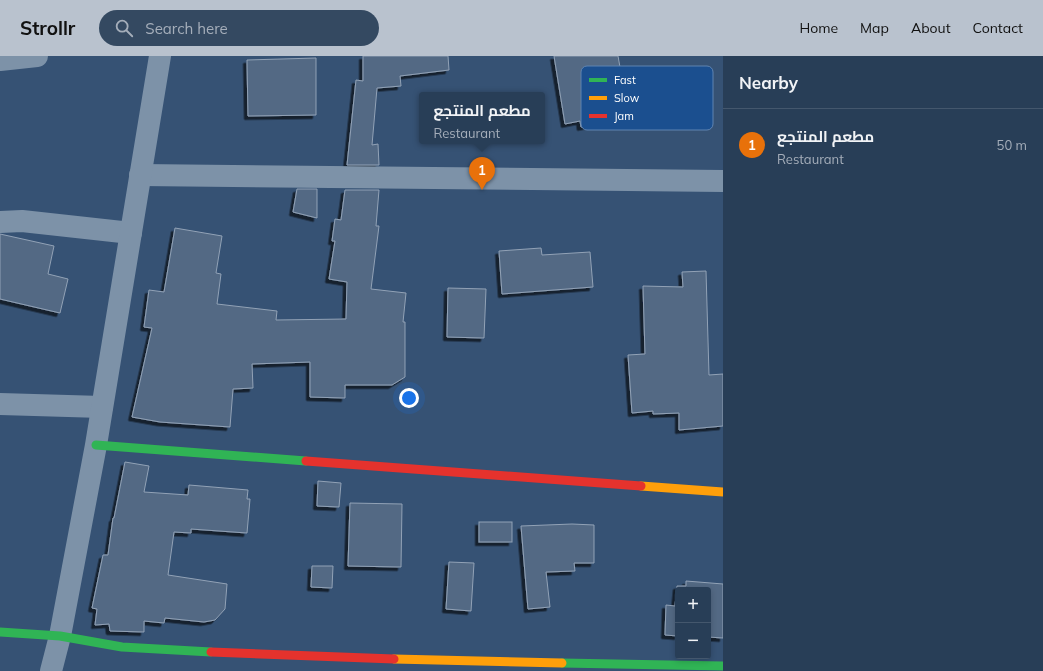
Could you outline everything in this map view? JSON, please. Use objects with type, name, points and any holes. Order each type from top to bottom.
[{"type":"street","points":[[0,60],[37,56]]},
{"type":"street","points":[[52,671],[96,445],[160,56]]},
{"type":"street","points":[[140,175],[723,181]]},
{"type":"street","points":[[0,222],[22,221],[130,233]]},
{"type":"street","points":[[0,404],[102,407]]},
{"type":"street","points":[[96,445],[723,492]]},
{"type":"street","points":[[0,632],[60,636],[116,646],[185,651],[492,666],[723,666]]},
{"type":"building","points":[[363,56],[448,56],[449,70],[400,76],[401,86],[377,88],[372,145],[378,144],[379,165],[347,165],[356,80],[363,81]]},
{"type":"building","points":[[554,56],[618,56],[620,66],[581,66],[581,127],[580,121],[565,124]]},
{"type":"building","points":[[316,58],[316,115],[248,116],[247,60]]},
{"type":"building","points":[[297,189],[317,189],[317,218],[293,212]]},
{"type":"building","points":[[345,190],[379,190],[376,226],[379,226],[371,289],[406,293],[403,322],[405,322],[405,377],[392,385],[345,385],[345,398],[310,397],[310,362],[252,364],[253,388],[233,389],[230,427],[160,422],[132,417],[152,328],[144,327],[149,290],[164,292],[175,228],[222,236],[216,273],[221,274],[217,304],[277,311],[276,320],[346,319],[347,282],[329,279],[335,241],[332,241],[335,219],[341,220]]},
{"type":"building","points":[[0,234],[54,246],[48,274],[68,279],[60,313],[0,299]]},
{"type":"building","points":[[541,248],[542,255],[590,252],[593,287],[502,294],[499,251]]},
{"type":"building","points":[[706,271],[709,375],[723,374],[723,426],[679,430],[679,413],[653,414],[653,411],[632,413],[628,355],[645,354],[643,286],[683,287],[682,272]]},
{"type":"building","points":[[448,288],[486,289],[484,338],[447,337]]},
{"type":"building","points":[[125,462],[149,466],[144,492],[188,495],[189,485],[248,490],[247,499],[250,499],[247,533],[191,529],[191,533],[174,532],[168,575],[227,584],[225,609],[215,620],[204,622],[165,618],[164,623],[144,621],[144,632],[110,631],[109,624],[95,625],[97,609],[92,608],[103,555],[108,555],[113,518]]},
{"type":"building","points":[[318,481],[341,483],[339,507],[317,506]]},
{"type":"building","points":[[350,503],[402,504],[401,567],[348,566]]},
{"type":"building","points":[[479,522],[512,522],[512,542],[479,542]]},
{"type":"building","points":[[572,524],[594,525],[594,563],[574,563],[575,571],[546,572],[550,607],[528,609],[521,526]]},
{"type":"building","points":[[449,562],[474,563],[471,611],[446,609]]},
{"type":"building","points":[[312,566],[333,566],[332,588],[311,587]]},
{"type":"building","points":[[686,581],[723,584],[723,638],[711,637],[711,587],[677,587],[686,586]]},
{"type":"building","points":[[666,605],[675,606],[675,636],[665,635]]},
{"type":"traffic: fast","points":[[96,445],[306,461]]},
{"type":"traffic: fast","points":[[0,632],[60,636],[122,647],[211,652]]},
{"type":"traffic: fast","points":[[562,663],[723,666]]},
{"type":"traffic: slow","points":[[641,486],[723,492]]},
{"type":"traffic: slow","points":[[394,659],[562,663]]},
{"type":"traffic: jam","points":[[306,461],[641,486]]},
{"type":"traffic: jam","points":[[211,652],[394,659]]},
{"type":"place","name":"مطعم المنتجع","points":[[482,190]]}]
